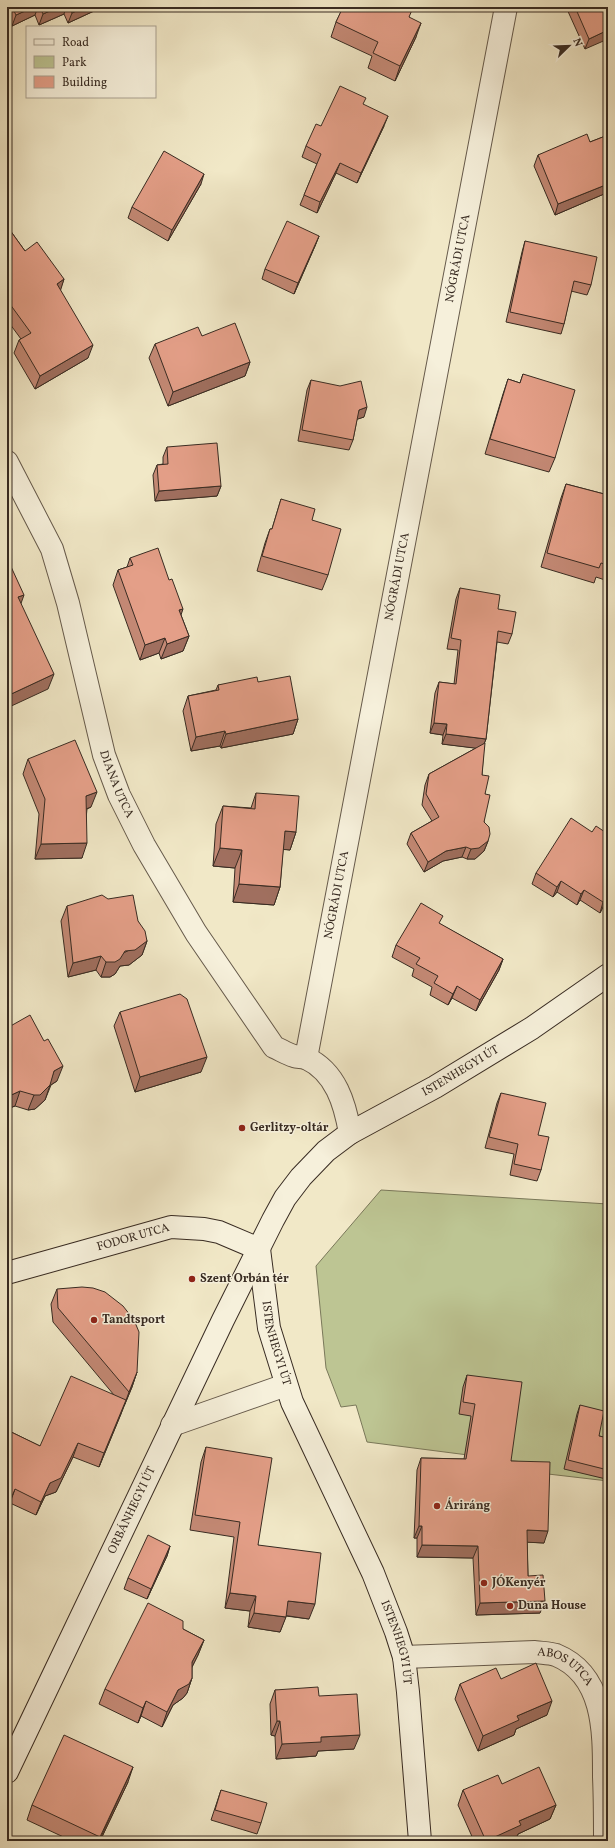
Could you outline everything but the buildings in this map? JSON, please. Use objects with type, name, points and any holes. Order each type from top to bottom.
[{"type":"street","name":"NÓGRÁDI UTCA","points":[[306,1058],[506,7]]},
{"type":"street","name":"DIANA UTCA","points":[[7,462],[52,549],[68,604],[104,755],[119,795],[144,845],[196,932],[274,1047],[293,1056],[306,1058]]},
{"type":"street","name":"ISTENHEGYI ÚT","points":[[420,1841],[404,1657],[373,1573],[295,1408],[286,1385],[269,1328],[259,1249],[285,1198],[301,1177],[326,1151],[350,1133],[435,1087],[532,1028],[608,975]]},
{"type":"street","points":[[306,1058],[323,1070],[337,1087],[345,1107],[350,1133]]},
{"type":"street","name":"FODOR UTCA","points":[[7,1273],[171,1227],[204,1229],[219,1232],[259,1249]]},
{"type":"street","name":"ORBÁNHEGYI ÚT","points":[[7,1772],[172,1425],[259,1249]]},
{"type":"street","points":[[172,1425],[286,1385]]},
{"type":"street","name":"ABOS UTCA","points":[[404,1657],[535,1652],[555,1655],[573,1665],[595,1695],[602,1716],[604,1740],[605,1841]]},
{"type":"green space","points":[[381,1190],[608,1204],[608,1481],[548,1474],[530,1463],[367,1442],[356,1405],[341,1407],[326,1368],[316,1266]]},
{"type":"place","name":"Gerlitzy-oltár","points":[[242,1128]]},
{"type":"place","name":"Szent Orbán tér","points":[[192,1279]]},
{"type":"place","name":"Tandtsport","points":[[94,1320]]},
{"type":"place","name":"Áriráng","points":[[437,1506]]},
{"type":"place","name":"JÓKenyér","points":[[484,1583]]},
{"type":"place","name":"Duna House","points":[[510,1606]]}]
